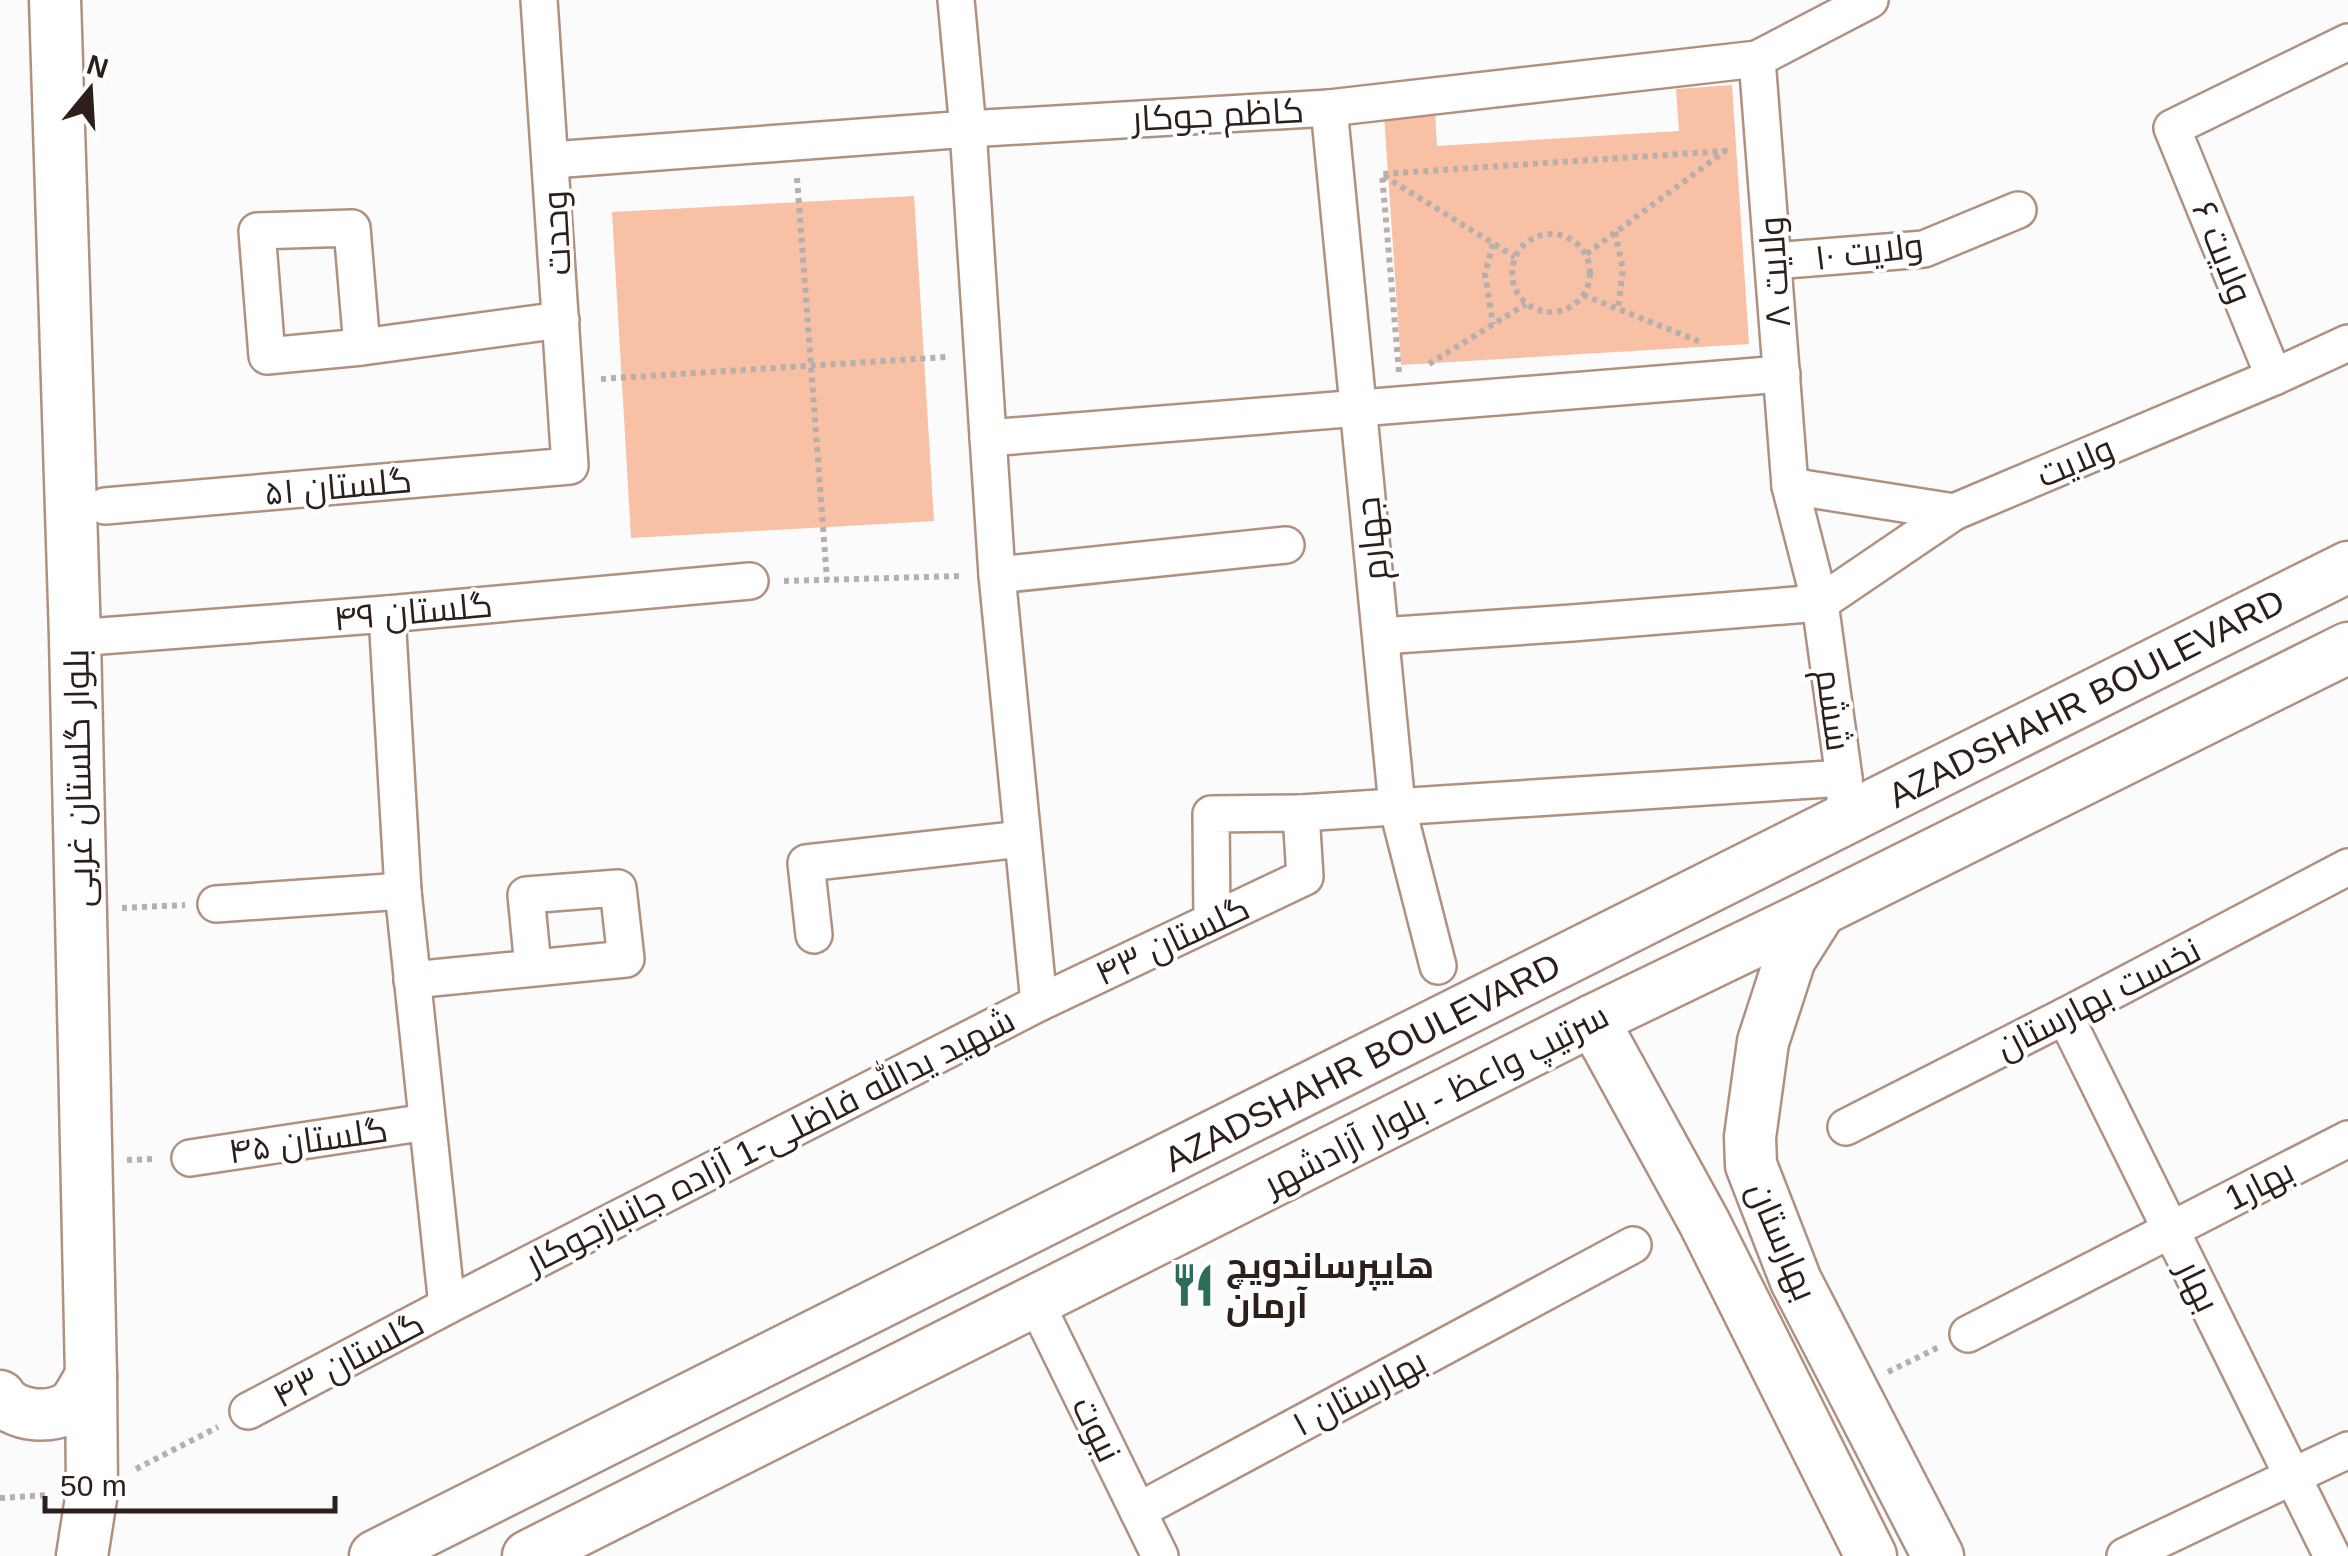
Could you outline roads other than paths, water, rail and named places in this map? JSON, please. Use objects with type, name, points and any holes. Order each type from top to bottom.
[{"type":"main road","name":"بلوار گلستان غربی","points":[[55,0],[75,638],[91,1376],[92,1492],[82,1556]]},
{"type":"main road","name":"AZADSHAHR BOULEVARD","points":[[375,1556],[1845,798],[2348,566]]},
{"type":"main road","name":"سرتیپ واعظ - بلوار آزادشهر","points":[[528,1556],[1035,1301],[1601,1034],[1821,910],[2348,648]]},
{"type":"main road","name":"بهارستان","points":[[1821,910],[1790,959],[1763,1042],[1750,1137],[1751,1166],[1796,1281],[1938,1556]]},
{"type":"main road","points":[[1601,1034],[1790,959]]},
{"type":"main road","name":"بهارستان","points":[[1601,1034],[1704,1222],[1872,1556]]},
{"type":"main road","points":[[0,1396],[4,1404],[37,1417],[71,1406],[91,1376]]},
{"type":"street","name":"وحدت","points":[[539,0],[570,466]]},
{"type":"street","name":"شهید یدالله فاضلی-1 آزاده جانبازجوکار","points":[[447,1306],[1038,1003],[997,575],[956,0]]},
{"type":"street","name":"کاظم جوکار","points":[[552,160],[968,129],[1329,108],[1757,59],[1870,0]]},
{"type":"street","name":"ولایت ۶","points":[[2274,377],[2172,128],[2348,42]]},
{"type":"street","name":"ولایت ۸","points":[[1757,59],[1790,486],[1820,603]]},
{"type":"street","name":"جهارم","points":[[1329,108],[1397,806],[1438,966]]},
{"type":"street","name":"ولایت ۱۰","points":[[1774,261],[1924,249],[2018,210]]},
{"type":"street","points":[[362,347],[352,228],[257,231],[268,356],[362,347],[560,320]]},
{"type":"street","name":"ولایت","points":[[1820,603],[1954,512],[2348,343]]},
{"type":"street","points":[[988,438],[1782,374]]},
{"type":"street","name":"گلستان ۵۱","points":[[105,506],[570,466]]},
{"type":"street","points":[[1790,486],[1954,512]]},
{"type":"street","points":[[997,575],[1286,545]]},
{"type":"street","name":"گلستان ۴۹","points":[[75,638],[750,581]]},
{"type":"street","points":[[1380,636],[1820,603]]},
{"type":"street","name":"ششم","points":[[1820,603],[1845,798]]},
{"type":"street","points":[[387,614],[403,891],[447,1306]]},
{"type":"street","points":[[1212,921],[1211,814],[1397,806],[1845,798]]},
{"type":"street","name":"گلستان ۴۳","points":[[1038,1003],[1305,877],[1301,812]]},
{"type":"street","points":[[814,935],[806,863],[1022,839]]},
{"type":"street","name":"نخست بهارستان","points":[[1846,1127],[2348,867]]},
{"type":"street","points":[[412,980],[626,959],[618,888],[526,896],[533,967]]},
{"type":"street","points":[[216,904],[403,891]]},
{"type":"street","name":"بهار","points":[[2065,1016],[2332,1556]]},
{"type":"street","name":"گلستان ۴۵","points":[[190,1158],[427,1122]]},
{"type":"street","name":"بهار1","points":[[1968,1334],[2348,1139]]},
{"type":"street","name":"بهارستان ۱","points":[[1138,1511],[1633,1245]]},
{"type":"street","name":"نبوت","points":[[1035,1301],[1160,1556]]},
{"type":"street","name":"گلستان ۴۳","points":[[248,1411],[447,1306]]},
{"type":"street","points":[[2125,1556],[2348,1450]]},
{"type":"place","name":"هایپرساندویچ آرمان","points":[[1193,1285]]}]
